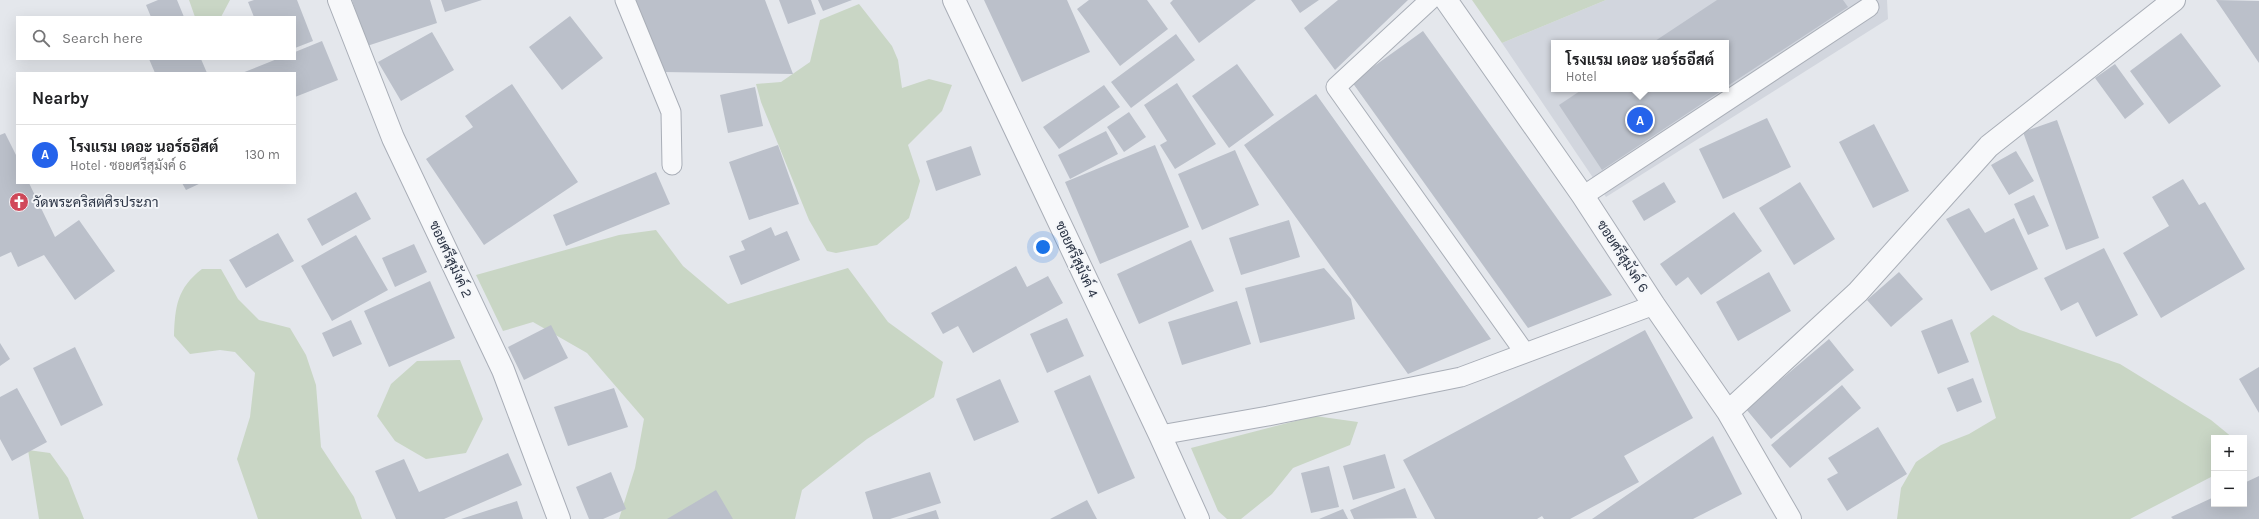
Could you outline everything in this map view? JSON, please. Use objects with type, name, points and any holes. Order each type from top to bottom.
[{"type":"street","name":"ซอยศรีสุมังค์ 2","points":[[339,0],[394,138],[503,370],[559,519]]},
{"type":"street","name":"ซอยศรีสุมังค์ 4","points":[[954,0],[1160,435],[1198,519]]},
{"type":"street","name":"ซอยศรีสุมังค์ 6","points":[[1446,0],[1583,196],[1654,305],[1728,412],[1790,519]]},
{"type":"street","points":[[1728,412],[1858,292],[1989,146],[2174,0]]},
{"type":"lane","points":[[625,0],[670,112],[672,165]]},
{"type":"lane","points":[[1430,0],[1336,87],[1525,353]]},
{"type":"lane","points":[[1583,196],[1869,7]]},
{"type":"lane","points":[[1160,435],[1268,416],[1461,377],[1654,305]]},
{"type":"shaded area","points":[[1606,0],[1887,0],[1888,19],[1606,197],[1502,43]]},
{"type":"green space","points":[[189,0],[230,0],[222,16],[195,16]]},
{"type":"green space","points":[[1472,0],[1606,0],[1502,43]]},
{"type":"green space","points":[[859,4],[892,46],[898,60],[902,88],[929,79],[952,85],[942,111],[908,145],[920,181],[909,218],[877,245],[836,253],[827,251],[809,220],[761,102],[756,84],[781,82],[810,62],[820,20]]},
{"type":"green space","points":[[656,230],[683,266],[728,304],[848,268],[888,322],[943,362],[934,397],[867,439],[802,490],[795,519],[619,519],[635,468],[644,419],[587,353],[533,322],[503,331],[476,275],[619,235]]},
{"type":"green space","points":[[202,269],[221,269],[238,299],[259,320],[290,328],[306,355],[316,385],[321,447],[354,497],[362,519],[258,519],[237,459],[250,417],[255,373],[235,352],[220,350],[190,354],[174,336],[175,316],[182,291],[187,283]]},
{"type":"green space","points":[[1993,315],[2020,330],[2120,364],[2211,420],[2229,435],[2211,435],[2211,477],[2130,519],[1897,519],[1901,488],[1916,462],[1941,445],[1969,434],[1996,418],[1970,333]]},
{"type":"green space","points":[[460,360],[483,419],[466,453],[426,459],[395,441],[377,416],[391,384],[417,361]]},
{"type":"green space","points":[[1315,416],[1358,422],[1350,445],[1293,468],[1272,494],[1241,519],[1227,519],[1218,511],[1191,448]]},
{"type":"green space","points":[[28,450],[50,453],[68,478],[84,519],[39,519]]},
{"type":"building","points":[[158,0],[177,0],[184,16],[151,16],[146,5]]},
{"type":"building","points":[[254,0],[297,0],[313,41],[296,48],[296,16],[254,16],[248,2]]},
{"type":"building","points":[[352,0],[430,0],[437,23],[367,46]]},
{"type":"building","points":[[441,0],[482,0],[445,12]]},
{"type":"building","points":[[635,0],[765,0],[793,74],[662,72]]},
{"type":"building","points":[[779,0],[811,0],[816,14],[788,24]]},
{"type":"building","points":[[818,0],[852,0],[823,11]]},
{"type":"building","points":[[984,0],[1067,0],[1090,52],[1022,82]]},
{"type":"building","points":[[1089,0],[1147,0],[1168,29],[1120,66],[1077,9]]},
{"type":"building","points":[[1173,0],[1256,0],[1199,43],[1170,3]]},
{"type":"building","points":[[1291,0],[1319,0],[1300,13]]},
{"type":"building","points":[[1338,0],[1408,0],[1335,70],[1304,28]]},
{"type":"building","points":[[1717,0],[1843,0],[1848,7],[1729,85],[1729,40],[1657,40]]},
{"type":"building","points":[[2216,0],[2259,1],[2259,63]]},
{"type":"building","points":[[570,16],[603,58],[562,90],[529,47]]},
{"type":"building","points":[[1423,31],[1612,295],[1528,328],[1352,82]]},
{"type":"building","points":[[432,32],[454,70],[401,101],[378,62]]},
{"type":"building","points":[[2181,33],[2221,86],[2169,124],[2130,71]]},
{"type":"building","points":[[1176,34],[1195,60],[1131,108],[1111,82]]},
{"type":"building","points":[[322,41],[338,80],[296,97],[296,72],[244,72],[274,60],[296,60],[296,52]]},
{"type":"building","points":[[149,60],[201,60],[207,72],[155,72]]},
{"type":"building","points":[[1237,64],[1274,115],[1229,148],[1192,96]]},
{"type":"building","points":[[2115,64],[2144,104],[2125,119],[2095,78]]},
{"type":"building","points":[[1177,83],[1216,144],[1175,169],[1160,145],[1167,141],[1144,105]]},
{"type":"building","points":[[512,84],[578,182],[484,245],[426,159],[473,127],[465,116]]},
{"type":"building","points":[[1104,85],[1120,107],[1059,149],[1043,127]]},
{"type":"building","points":[[755,87],[763,126],[728,133],[720,95]]},
{"type":"building","points":[[1578,92],[1719,92],[1602,170],[1559,105]]},
{"type":"building","points":[[1316,94],[1491,339],[1408,374],[1244,145]]},
{"type":"building","points":[[1129,112],[1146,137],[1124,152],[1107,127]]},
{"type":"building","points":[[1767,118],[1791,167],[1723,199],[1699,149]]},
{"type":"building","points":[[2057,120],[2099,238],[2066,250],[2023,132]]},
{"type":"building","points":[[1874,124],[1909,191],[1873,208],[1839,142]]},
{"type":"building","points":[[1106,131],[1118,154],[1070,179],[1058,155]]},
{"type":"building","name":"วัดพระคริสตศิรประภา","points":[[5,133],[16,155],[16,184],[29,184],[55,237],[79,220],[115,271],[75,300],[44,255],[18,267],[11,252],[0,257],[0,135]]},
{"type":"building","points":[[778,145],[799,204],[749,220],[729,162]]},
{"type":"building","points":[[1155,145],[1189,227],[1100,264],[1065,182]]},
{"type":"building","points":[[971,146],[981,175],[936,191],[926,161]]},
{"type":"building","points":[[1235,150],[1259,205],[1202,230],[1178,174]]},
{"type":"building","points":[[2016,151],[2034,181],[2009,195],[1991,165]]},
{"type":"building","points":[[656,172],[670,204],[566,246],[553,215]]},
{"type":"building","points":[[2183,179],[2199,205],[2205,202],[2245,269],[2161,318],[2123,253],[2169,226],[2152,197]]},
{"type":"building","points":[[1664,182],[1676,202],[1644,221],[1632,201]]},
{"type":"building","points":[[1800,182],[1835,239],[1794,265],[1759,208]]},
{"type":"building","points":[[183,184],[199,184],[186,190]]},
{"type":"building","points":[[356,192],[371,219],[322,246],[307,219]]},
{"type":"building","points":[[2034,195],[2049,226],[2028,235],[2014,204]]},
{"type":"building","points":[[1969,208],[1985,233],[2014,218],[2038,269],[1991,291],[1946,219]]},
{"type":"building","points":[[1734,212],[1762,251],[1701,295],[1688,277],[1676,286],[1660,264]]},
{"type":"building","points":[[1289,220],[1300,257],[1241,275],[1229,238]]},
{"type":"building","points":[[771,227],[775,236],[787,231],[800,260],[741,285],[729,256],[745,250],[741,241]]},
{"type":"building","points":[[278,233],[294,261],[246,288],[229,260]]},
{"type":"building","points":[[356,235],[388,290],[332,321],[301,266]]},
{"type":"building","points":[[1191,240],[1214,291],[1139,324],[1117,274]]},
{"type":"building","points":[[414,244],[427,272],[395,287],[382,258]]},
{"type":"building","points":[[2104,248],[2138,315],[2096,337],[2078,302],[2061,311],[2044,278]]},
{"type":"building","points":[[1016,266],[1027,287],[1048,276],[1063,303],[973,353],[958,326],[943,334],[931,313]]},
{"type":"building","points":[[1324,268],[1351,299],[1355,319],[1260,343],[1245,288]]},
{"type":"building","points":[[1769,272],[1791,311],[1738,341],[1716,302]]},
{"type":"building","points":[[1899,272],[1923,299],[1891,327],[1867,300]]},
{"type":"building","points":[[430,281],[455,338],[389,367],[364,311]]},
{"type":"building","points":[[1237,301],[1251,344],[1182,365],[1168,322]]},
{"type":"building","points":[[1067,318],[1084,356],[1047,373],[1030,334]]},
{"type":"building","points":[[1952,319],[1969,362],[1938,374],[1921,331]]},
{"type":"building","points":[[351,320],[362,344],[333,357],[322,333]]},
{"type":"building","points":[[551,325],[568,358],[524,380],[508,347]]},
{"type":"building","points":[[1645,330],[1693,418],[1624,456],[1639,482],[1570,519],[1544,519],[1542,516],[1537,519],[1435,519],[1403,460]]},
{"type":"building","points":[[1829,339],[1854,370],[1771,439],[1746,409]]},
{"type":"building","points":[[0,343],[10,359],[0,366]]},
{"type":"building","points":[[75,347],[103,405],[61,426],[33,368]]},
{"type":"building","points":[[2259,367],[2259,413],[2239,379]]},
{"type":"building","points":[[1090,375],[1135,478],[1098,494],[1054,391]]},
{"type":"building","points":[[1973,378],[1982,402],[1957,412],[1947,388]]},
{"type":"building","points":[[1000,379],[1019,422],[974,441],[956,399]]},
{"type":"building","points":[[1842,385],[1861,408],[1790,468],[1771,445]]},
{"type":"building","points":[[17,388],[47,442],[12,461],[0,439],[0,397]]},
{"type":"building","points":[[614,388],[628,427],[568,446],[554,407]]},
{"type":"building","points":[[1878,427],[1907,474],[1847,511],[1827,479],[1838,473],[1828,458]]},
{"type":"building","points":[[1713,436],[1742,494],[1693,519],[1592,519]]},
{"type":"building","points":[[508,453],[522,485],[444,519],[396,519],[375,471],[404,459],[419,492]]},
{"type":"building","points":[[1385,454],[1395,488],[1353,500],[1343,466]]},
{"type":"building","points":[[1329,466],[1339,507],[1311,513],[1301,473]]},
{"type":"building","points":[[611,472],[626,509],[603,519],[589,519],[576,487]]},
{"type":"building","points":[[930,472],[941,503],[890,519],[873,519],[865,492]]},
{"type":"building","points":[[2259,476],[2259,519],[2173,519],[2171,517],[2211,498],[2211,507],[2247,507],[2247,482]]},
{"type":"building","points":[[1405,488],[1417,518],[1354,519],[1350,510]]},
{"type":"building","points":[[716,490],[733,519],[667,519]]},
{"type":"building","points":[[1087,500],[1097,519],[1050,519]]},
{"type":"building","points":[[517,501],[523,519],[461,519]]},
{"type":"building","points":[[1343,509],[1348,519],[1319,519]]},
{"type":"building","points":[[936,510],[939,519],[906,519]]},
{"type":"place","name":"โรงแรม เดอะ นอร์ธอีสต์","points":[[1640,120]]},
{"type":"place","name":"วัดพระคริสตศิรประภา","points":[[19,202]]}]
